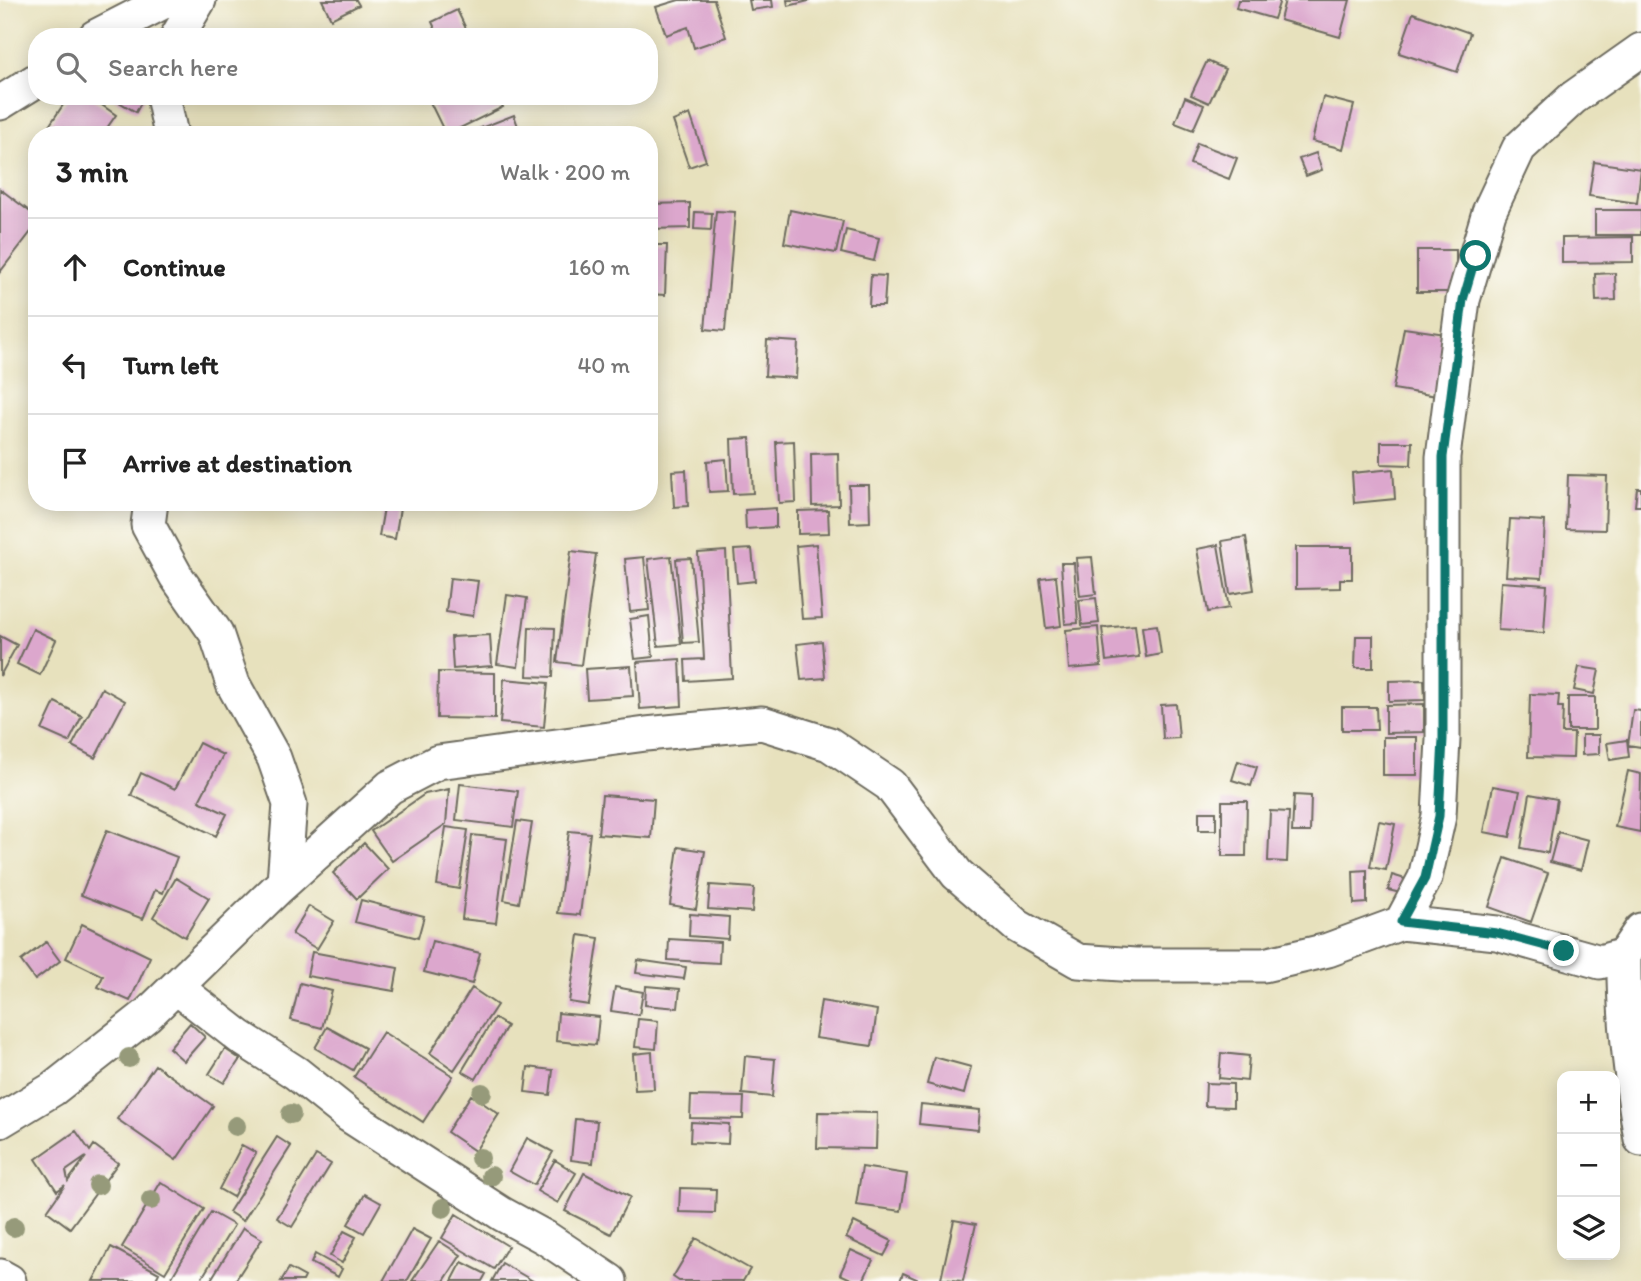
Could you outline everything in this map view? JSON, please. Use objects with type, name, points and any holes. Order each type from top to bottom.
[{"type":"street","points":[[113,28],[167,0]]},
{"type":"street","points":[[182,28],[199,0]]},
{"type":"street","points":[[1401,922],[1425,878],[1439,816],[1443,739],[1443,457],[1463,300],[1489,212],[1519,148],[1573,98],[1641,50]]},
{"type":"street","points":[[0,103],[28,86]]},
{"type":"street","points":[[165,105],[169,126]]},
{"type":"street","points":[[150,511],[148,525],[177,576],[216,633],[233,684],[274,758],[290,804],[284,882]]},
{"type":"street","points":[[0,1121],[53,1089],[147,1015],[284,882],[390,787],[438,762],[646,734],[762,723],[829,744],[890,785],[957,874],[1017,926],[1078,961],[1135,965],[1264,965],[1328,950],[1401,922],[1497,933],[1600,962],[1633,943]]},
{"type":"street","points":[[1633,943],[1623,994],[1641,1139]]},
{"type":"street","points":[[176,987],[240,1037],[296,1073],[349,1116],[502,1214],[546,1238],[610,1281]]},
{"type":"street","points":[[0,1276],[9,1281]]},
{"type":"building","points":[[322,0],[356,0],[359,5],[331,19]]},
{"type":"building","points":[[679,0],[714,0],[726,37],[694,48],[688,27],[666,35],[656,7]]},
{"type":"building","points":[[749,0],[772,0],[773,7],[751,10]]},
{"type":"building","points":[[787,0],[809,0],[809,1],[788,6]]},
{"type":"building","points":[[1238,0],[1280,0],[1274,19],[1236,8]]},
{"type":"building","points":[[1285,0],[1350,0],[1340,37],[1280,20]]},
{"type":"building","points":[[457,10],[466,28],[435,28],[432,22]]},
{"type":"building","points":[[1413,13],[1470,33],[1457,72],[1399,53]]},
{"type":"building","points":[[1207,61],[1225,69],[1209,103],[1191,95]]},
{"type":"building","points":[[1185,97],[1204,105],[1193,130],[1175,123]]},
{"type":"building","points":[[1323,97],[1354,105],[1343,149],[1312,141]]},
{"type":"building","points":[[63,105],[102,105],[116,115],[108,126],[49,126]]},
{"type":"building","points":[[124,105],[140,105],[136,112]]},
{"type":"building","points":[[431,105],[503,107],[464,126],[442,126]]},
{"type":"building","points":[[690,114],[706,161],[689,167],[673,121]]},
{"type":"building","points":[[514,115],[518,126],[486,126]]},
{"type":"building","points":[[1197,143],[1237,158],[1229,179],[1190,164]]},
{"type":"building","points":[[1316,153],[1322,170],[1306,176],[1299,159]]},
{"type":"building","points":[[1594,162],[1641,169],[1637,203],[1589,196]]},
{"type":"building","points":[[0,189],[28,210],[28,236],[0,272]]},
{"type":"building","points":[[690,203],[690,228],[658,229],[658,204]]},
{"type":"building","points":[[790,210],[843,221],[836,253],[784,243]]},
{"type":"building","points":[[1595,210],[1641,210],[1641,235],[1595,235]]},
{"type":"building","points":[[716,211],[735,212],[725,331],[705,329]]},
{"type":"building","points":[[695,212],[712,213],[711,230],[694,229]]},
{"type":"building","points":[[846,230],[879,238],[874,261],[841,253]]},
{"type":"building","points":[[1633,237],[1633,262],[1562,263],[1562,238]]},
{"type":"building","points":[[658,245],[667,245],[665,295],[658,295]]},
{"type":"building","points":[[1417,250],[1456,250],[1456,292],[1417,292]]},
{"type":"building","points":[[1615,273],[1616,300],[1596,301],[1595,274]]},
{"type":"building","points":[[871,275],[886,276],[884,306],[869,306]]},
{"type":"building","points":[[1404,328],[1446,334],[1437,396],[1393,389]]},
{"type":"building","points":[[767,340],[798,342],[796,378],[765,376]]},
{"type":"building","points":[[750,438],[753,493],[733,494],[731,439]]},
{"type":"building","points":[[794,441],[796,502],[779,503],[776,442]]},
{"type":"building","points":[[1381,442],[1412,442],[1411,465],[1381,464]]},
{"type":"building","points":[[838,453],[839,505],[812,506],[811,454]]},
{"type":"building","points":[[726,459],[728,491],[709,492],[707,461]]},
{"type":"building","points":[[1393,469],[1395,499],[1354,503],[1352,473]]},
{"type":"building","points":[[686,470],[688,506],[674,507],[672,471]]},
{"type":"building","points":[[1568,475],[1607,476],[1605,530],[1566,529]]},
{"type":"building","points":[[849,485],[869,485],[870,522],[850,523]]},
{"type":"building","points":[[1637,488],[1641,488],[1641,506],[1635,506]]},
{"type":"building","points":[[776,508],[776,527],[746,529],[745,510]]},
{"type":"building","points":[[828,510],[829,533],[798,534],[798,511]]},
{"type":"building","points":[[383,511],[400,511],[395,539],[379,536]]},
{"type":"building","points":[[1510,519],[1545,521],[1542,578],[1506,576]]},
{"type":"building","points":[[1246,537],[1254,590],[1230,594],[1222,541]]},
{"type":"building","points":[[816,544],[822,618],[802,619],[796,546]]},
{"type":"building","points":[[1218,545],[1229,608],[1208,612],[1197,549]]},
{"type":"building","points":[[1296,547],[1352,547],[1352,579],[1340,579],[1340,588],[1296,589]]},
{"type":"building","points":[[752,549],[755,581],[737,583],[734,550]]},
{"type":"building","points":[[571,551],[596,554],[581,665],[557,662]]},
{"type":"building","points":[[726,551],[732,678],[686,681],[685,660],[704,659],[698,553]]},
{"type":"building","points":[[671,556],[681,644],[658,646],[648,559]]},
{"type":"building","points":[[644,557],[649,610],[630,612],[625,559]]},
{"type":"building","points":[[1092,557],[1096,594],[1080,596],[1076,558]]},
{"type":"building","points":[[691,558],[699,642],[683,643],[676,559]]},
{"type":"building","points":[[1061,563],[1074,563],[1078,623],[1065,624]]},
{"type":"building","points":[[1056,576],[1061,626],[1046,628],[1040,578]]},
{"type":"building","points":[[450,578],[478,581],[473,616],[446,612]]},
{"type":"building","points":[[1501,582],[1547,585],[1544,633],[1498,630]]},
{"type":"building","points":[[507,595],[527,598],[518,667],[497,664]]},
{"type":"building","points":[[1096,598],[1099,623],[1082,625],[1079,600]]},
{"type":"building","points":[[649,616],[653,657],[635,659],[630,619]]},
{"type":"building","points":[[1135,625],[1139,657],[1106,661],[1102,628]]},
{"type":"building","points":[[1157,625],[1161,654],[1146,657],[1142,627]]},
{"type":"building","points":[[529,627],[555,628],[553,677],[527,676]]},
{"type":"building","points":[[1098,627],[1101,666],[1069,669],[1066,630]]},
{"type":"building","points":[[33,629],[56,640],[40,675],[17,664]]},
{"type":"building","points":[[490,635],[492,666],[453,669],[451,637]]},
{"type":"building","points":[[0,636],[17,645],[0,676]]},
{"type":"building","points":[[1356,636],[1373,636],[1373,668],[1355,668]]},
{"type":"building","points":[[822,641],[825,678],[801,680],[797,644]]},
{"type":"building","points":[[680,659],[682,706],[640,709],[637,662]]},
{"type":"building","points":[[631,666],[633,696],[587,699],[585,669]]},
{"type":"building","points":[[1579,667],[1599,670],[1594,694],[1574,690]]},
{"type":"building","points":[[438,672],[495,673],[495,719],[437,718]]},
{"type":"building","points":[[504,679],[548,683],[544,727],[500,723]]},
{"type":"building","points":[[1424,680],[1425,700],[1389,701],[1389,681]]},
{"type":"building","points":[[102,688],[125,701],[95,758],[72,746]]},
{"type":"building","points":[[1530,694],[1559,695],[1558,707],[1563,707],[1562,733],[1574,733],[1573,758],[1528,757]]},
{"type":"building","points":[[1568,697],[1595,697],[1595,730],[1568,730]]},
{"type":"building","points":[[55,702],[82,716],[69,742],[42,730]]},
{"type":"building","points":[[1176,704],[1179,738],[1163,739],[1161,705]]},
{"type":"building","points":[[1424,704],[1424,732],[1386,733],[1386,705]]},
{"type":"building","points":[[1342,707],[1376,707],[1377,730],[1342,730]]},
{"type":"building","points":[[1633,710],[1641,711],[1641,747],[1628,745]]},
{"type":"building","points":[[1582,735],[1599,735],[1599,754],[1582,755]]},
{"type":"building","points":[[1383,737],[1417,737],[1417,775],[1383,775]]},
{"type":"building","points":[[1627,740],[1629,757],[1610,760],[1607,743]]},
{"type":"building","points":[[199,743],[223,755],[199,801],[227,814],[216,836],[131,795],[141,773],[175,789]]},
{"type":"building","points":[[1238,761],[1257,767],[1251,786],[1232,780]]},
{"type":"building","points":[[1628,771],[1641,774],[1640,832],[1615,827]]},
{"type":"building","points":[[460,784],[518,791],[513,827],[456,820]]},
{"type":"building","points":[[1493,786],[1520,791],[1510,837],[1484,832]]},
{"type":"building","points":[[449,789],[446,824],[392,861],[371,831],[425,794]]},
{"type":"building","points":[[1530,794],[1557,799],[1548,853],[1521,848]]},
{"type":"building","points":[[602,795],[654,799],[651,838],[598,834]]},
{"type":"building","points":[[1294,795],[1311,796],[1310,832],[1292,832]]},
{"type":"building","points":[[1222,801],[1247,801],[1246,856],[1222,856]]},
{"type":"building","points":[[1270,811],[1289,812],[1287,862],[1268,861]]},
{"type":"building","points":[[1199,812],[1216,812],[1216,830],[1199,830]]},
{"type":"building","points":[[517,821],[532,823],[519,903],[504,900]]},
{"type":"building","points":[[1379,821],[1395,824],[1386,870],[1370,867]]},
{"type":"building","points":[[446,827],[468,830],[459,889],[437,885]]},
{"type":"building","points":[[107,830],[177,857],[163,893],[155,890],[143,919],[81,895]]},
{"type":"building","points":[[569,831],[590,833],[580,915],[558,913]]},
{"type":"building","points":[[1558,832],[1588,840],[1581,870],[1550,862]]},
{"type":"building","points":[[472,835],[507,839],[496,923],[462,919]]},
{"type":"building","points":[[364,843],[388,869],[357,899],[333,873]]},
{"type":"building","points":[[678,847],[705,851],[696,909],[670,905]]},
{"type":"building","points":[[1505,858],[1548,873],[1531,922],[1489,907]]},
{"type":"building","points":[[1367,870],[1367,903],[1354,904],[1353,871]]},
{"type":"building","points":[[1392,875],[1405,879],[1401,893],[1388,890]]},
{"type":"building","points":[[176,878],[209,898],[185,937],[153,917]]},
{"type":"building","points":[[710,885],[754,888],[752,912],[708,909]]},
{"type":"building","points":[[361,900],[424,916],[418,938],[355,922]]},
{"type":"building","points":[[309,906],[334,921],[317,949],[292,934]]},
{"type":"building","points":[[690,914],[729,917],[728,939],[689,936]]},
{"type":"building","points":[[82,924],[150,957],[130,1001],[98,987],[103,976],[66,958]]},
{"type":"building","points":[[579,935],[599,938],[589,1005],[569,1002]]},
{"type":"building","points":[[669,939],[720,942],[719,963],[668,960]]},
{"type":"building","points":[[432,941],[480,953],[472,984],[424,972]]},
{"type":"building","points":[[46,942],[60,961],[35,980],[21,961]]},
{"type":"building","points":[[312,952],[398,968],[394,991],[307,976]]},
{"type":"building","points":[[638,960],[686,967],[684,979],[636,973]]},
{"type":"building","points":[[300,983],[332,991],[322,1028],[291,1020]]},
{"type":"building","points":[[646,986],[680,989],[678,1008],[645,1005]]},
{"type":"building","points":[[615,987],[643,992],[639,1015],[611,1011]]},
{"type":"building","points":[[472,988],[497,1005],[454,1070],[430,1053]]},
{"type":"building","points":[[821,1001],[877,1010],[872,1046],[815,1038]]},
{"type":"building","points":[[558,1013],[599,1017],[596,1045],[556,1041]]},
{"type":"building","points":[[494,1018],[507,1026],[476,1079],[462,1071]]},
{"type":"building","points":[[638,1019],[658,1021],[656,1049],[635,1047]]},
{"type":"building","points":[[190,1023],[205,1037],[184,1061],[169,1048]]},
{"type":"building","points":[[327,1027],[365,1048],[353,1070],[315,1048]]},
{"type":"building","points":[[383,1032],[453,1076],[423,1122],[354,1077]]},
{"type":"building","points":[[225,1049],[240,1059],[224,1083],[209,1074]]},
{"type":"building","points":[[652,1052],[654,1089],[635,1090],[633,1054]]},
{"type":"building","points":[[1221,1053],[1249,1056],[1247,1081],[1219,1078]]},
{"type":"building","points":[[745,1056],[775,1059],[772,1097],[742,1094]]},
{"type":"building","points":[[934,1057],[971,1067],[964,1094],[927,1084]]},
{"type":"building","points":[[155,1065],[213,1106],[176,1160],[117,1119]]},
{"type":"building","points":[[528,1067],[553,1070],[550,1095],[525,1092]]},
{"type":"building","points":[[1206,1083],[1233,1084],[1233,1107],[1205,1106]]},
{"type":"building","points":[[471,1095],[499,1114],[475,1151],[447,1132]]},
{"type":"building","points":[[691,1096],[744,1097],[743,1119],[690,1118]]},
{"type":"building","points":[[921,1104],[980,1110],[978,1130],[919,1124]]},
{"type":"building","points":[[818,1112],[877,1113],[876,1149],[817,1148]]},
{"type":"building","points":[[575,1119],[597,1121],[593,1163],[571,1160]]},
{"type":"building","points":[[691,1122],[729,1124],[728,1144],[690,1142]]},
{"type":"building","points":[[76,1131],[90,1151],[94,1145],[118,1163],[70,1228],[47,1211],[65,1185],[57,1191],[36,1159]],"holes":[[[86,1157],[68,1181],[66,1171]]]},
{"type":"building","points":[[277,1137],[291,1146],[243,1221],[229,1212]]},
{"type":"building","points":[[527,1138],[553,1152],[534,1185],[509,1171]]},
{"type":"building","points":[[242,1145],[256,1153],[233,1197],[219,1189]]},
{"type":"building","points":[[316,1155],[331,1164],[292,1227],[277,1218]]},
{"type":"building","points":[[555,1160],[576,1173],[558,1203],[537,1191]]},
{"type":"building","points":[[862,1167],[907,1174],[901,1211],[856,1205]]},
{"type":"building","points":[[584,1173],[630,1197],[611,1234],[565,1211]]},
{"type":"building","points":[[161,1182],[204,1209],[165,1273],[122,1247]]},
{"type":"building","points":[[680,1188],[716,1189],[715,1213],[679,1212]]},
{"type":"building","points":[[365,1194],[381,1203],[364,1233],[348,1224]]},
{"type":"building","points":[[211,1212],[234,1225],[200,1281],[170,1280]]},
{"type":"building","points":[[456,1214],[508,1246],[494,1269],[442,1238]]},
{"type":"building","points":[[954,1220],[976,1224],[963,1281],[941,1279]]},
{"type":"building","points":[[854,1222],[892,1241],[884,1256],[846,1238]]},
{"type":"building","points":[[243,1228],[262,1239],[235,1281],[210,1281]]},
{"type":"building","points":[[412,1229],[431,1239],[407,1281],[383,1281]]},
{"type":"building","points":[[344,1231],[356,1237],[342,1263],[330,1256]]},
{"type":"building","points":[[696,1238],[750,1269],[743,1281],[679,1281],[673,1277]]},
{"type":"building","points":[[439,1241],[461,1255],[444,1281],[412,1281]]},
{"type":"building","points":[[111,1247],[159,1273],[155,1281],[93,1281]]},
{"type":"building","points":[[851,1250],[873,1260],[863,1281],[855,1281],[840,1274]]},
{"type":"building","points":[[315,1254],[342,1269],[338,1277],[311,1263]]},
{"type":"building","points":[[462,1262],[486,1274],[482,1281],[452,1281]]},
{"type":"building","points":[[502,1263],[533,1281],[492,1281]]},
{"type":"building","points":[[289,1268],[305,1277],[303,1281],[281,1281]]},
{"type":"building","points":[[903,1273],[921,1281],[900,1281]]},
{"type":"route","points":[[1476,256],[1463,300],[1443,457],[1443,739],[1439,816],[1425,878],[1401,922],[1497,933],[1564,951]]}]
